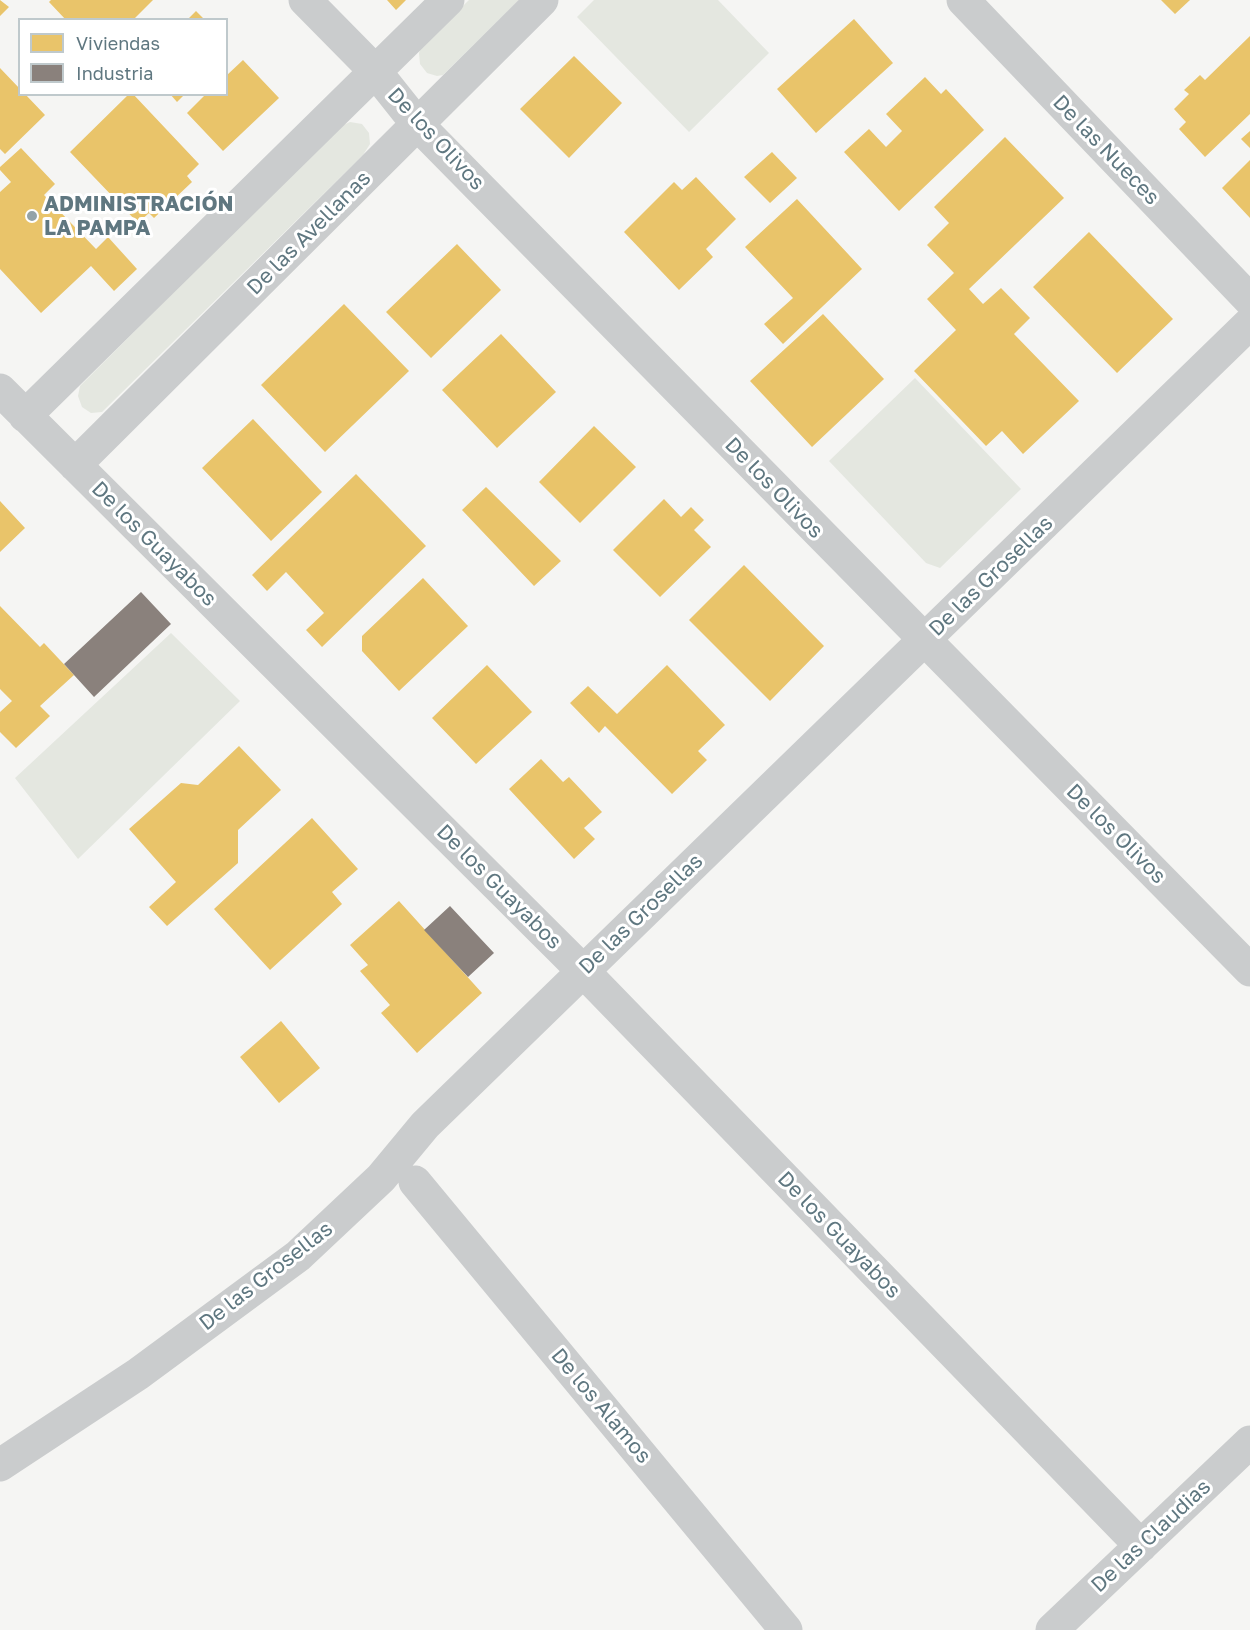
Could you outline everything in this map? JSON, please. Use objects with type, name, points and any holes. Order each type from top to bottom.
[{"type":"street","name":"De los Olivos","points":[[306,0],[375,71],[418,125],[1250,970]]},
{"type":"street","points":[[25,417],[448,0]]},
{"type":"street","name":"De las Avellanas","points":[[75,465],[542,0]]},
{"type":"street","name":"De las Nueces","points":[[963,0],[1250,300]]},
{"type":"street","name":"De las Grosellas","points":[[0,1465],[138,1374],[298,1256],[381,1178],[424,1125],[1250,323]]},
{"type":"street","name":"De los Guayabos","points":[[0,390],[582,971],[1141,1546]]},
{"type":"street","name":"De los Alamos","points":[[415,1182],[786,1630]]},
{"type":"street","name":"De las Claudias","points":[[1052,1630],[1250,1442]]},
{"type":"shaded area","points":[[469,0],[519,0],[443,75],[427,73],[420,64],[421,47]]},
{"type":"shaded area","points":[[594,0],[718,0],[769,53],[689,132],[577,17]]},
{"type":"shaded area","points":[[350,122],[362,124],[369,133],[370,144],[363,155],[102,412],[91,413],[82,407],[78,396],[80,386],[339,127]]},
{"type":"shaded area","points":[[915,378],[1021,489],[940,568],[926,563],[829,461]]},
{"type":"shaded area","points":[[171,633],[240,701],[78,859],[15,778]]},
{"type":"building: Viviendas","points":[[0,0],[9,7],[0,16]]},
{"type":"building: Viviendas","points":[[51,0],[153,0],[135,18],[64,18],[49,2]]},
{"type":"building: Viviendas","points":[[387,0],[406,0],[396,10]]},
{"type":"building: Viviendas","points":[[1161,0],[1190,0],[1175,14]]},
{"type":"building: Viviendas","points":[[196,11],[203,18],[189,18]]},
{"type":"building: Viviendas","points":[[854,19],[893,63],[816,133],[777,89]]},
{"type":"building: Viviendas","points":[[1250,36],[1250,114],[1205,157],[1179,129],[1186,122],[1174,109],[1189,94],[1184,90],[1200,75],[1205,80]]},
{"type":"building: Viviendas","points":[[574,56],[622,103],[569,158],[520,109]]},
{"type":"building: Viviendas","points":[[243,60],[279,98],[223,151],[187,113],[204,96],[228,96],[228,74]]},
{"type":"building: Viviendas","points":[[0,68],[18,87],[18,96],[27,96],[45,115],[5,154],[0,149]]},
{"type":"building: Viviendas","points":[[925,77],[941,94],[946,89],[984,130],[899,211],[844,152],[869,129],[886,147],[902,131],[886,114]]},
{"type":"building: Viviendas","points":[[127,96],[135,96],[199,164],[187,176],[192,182],[154,218],[149,213],[138,223],[70,152]]},
{"type":"building: Viviendas","points":[[172,96],[183,96],[177,102]]},
{"type":"building: Viviendas","points":[[1250,131],[1250,148],[1241,139]]},
{"type":"building: Viviendas","points":[[1005,137],[1064,198],[969,289],[983,304],[1001,288],[1030,318],[1014,334],[1079,401],[1023,454],[1002,431],[986,446],[914,371],[956,330],[927,299],[954,273],[927,245],[949,223],[934,207]]},
{"type":"building: Viviendas","name":"ADMINISTRACIÓN LA PAMPA","points":[[21,148],[55,184],[44,195],[96,249],[108,237],[137,269],[114,291],[91,266],[41,313],[0,269],[0,192],[11,182],[0,167]]},
{"type":"building: Viviendas","points":[[772,152],[797,178],[770,203],[744,177]]},
{"type":"building: Viviendas","points":[[1250,160],[1250,218],[1222,188]]},
{"type":"building: Viviendas","points":[[696,177],[736,219],[706,249],[713,257],[679,290],[624,232],[674,182],[682,190]]},
{"type":"building: Viviendas","points":[[797,199],[862,269],[783,344],[764,324],[793,298],[745,247]]},
{"type":"building: Viviendas","points":[[1089,232],[1173,319],[1117,373],[1033,287]]},
{"type":"building: Viviendas","points":[[457,244],[501,290],[431,358],[386,312]]},
{"type":"building: Viviendas","points":[[344,304],[409,371],[325,452],[261,385]]},
{"type":"building: Viviendas","points":[[823,314],[884,379],[812,447],[750,381]]},
{"type":"building: Viviendas","points":[[501,334],[556,392],[497,448],[442,390]]},
{"type":"building: Viviendas","points":[[253,419],[322,492],[271,541],[202,468]]},
{"type":"building: Viviendas","points":[[594,426],[636,467],[580,523],[539,482]]},
{"type":"building: Viviendas","points":[[356,474],[426,546],[322,647],[306,630],[324,613],[286,572],[267,591],[252,575]]},
{"type":"building: Viviendas","points":[[486,487],[561,561],[534,586],[462,510]]},
{"type":"building: Viviendas","points":[[664,499],[681,517],[691,507],[704,520],[694,530],[711,547],[660,597],[613,550]]},
{"type":"building: Viviendas","points":[[0,501],[25,528],[0,552]]},
{"type":"building: Viviendas","points":[[744,565],[824,646],[770,701],[689,620]]},
{"type":"building: Viviendas","points":[[423,578],[468,626],[399,691],[362,651],[362,636]]},
{"type":"building: Viviendas","points":[[0,606],[40,647],[44,643],[74,675],[40,706],[50,716],[16,748],[0,732],[0,712],[12,701],[0,689]]},
{"type":"building: Viviendas","points":[[487,665],[532,712],[476,764],[432,718]]},
{"type":"building: Viviendas","points":[[667,665],[725,725],[698,751],[707,760],[672,794],[605,726],[599,733],[570,703],[588,686],[617,714]]},
{"type":"building: Viviendas","points":[[239,746],[281,790],[238,830],[238,863],[167,926],[149,907],[176,882],[129,829],[181,783],[198,785]]},
{"type":"building: Viviendas","points":[[541,759],[563,782],[569,777],[602,812],[584,828],[595,839],[574,859],[509,789]]},
{"type":"building: Viviendas","points":[[312,818],[358,869],[332,892],[342,904],[270,970],[214,909]]},
{"type":"building: Viviendas","points":[[399,901],[482,993],[417,1053],[381,1013],[390,1005],[360,971],[368,965],[350,945]]},
{"type":"building: Viviendas","points":[[281,1021],[320,1068],[279,1103],[240,1057]]},
{"type":"building: Industria","points":[[141,592],[171,624],[94,697],[64,664]]},
{"type":"building: Industria","points":[[450,906],[494,953],[468,977],[424,930]]},
{"type":"place","name":"ADMINISTRACIÓN LA PAMPA","points":[[32,216]]}]
